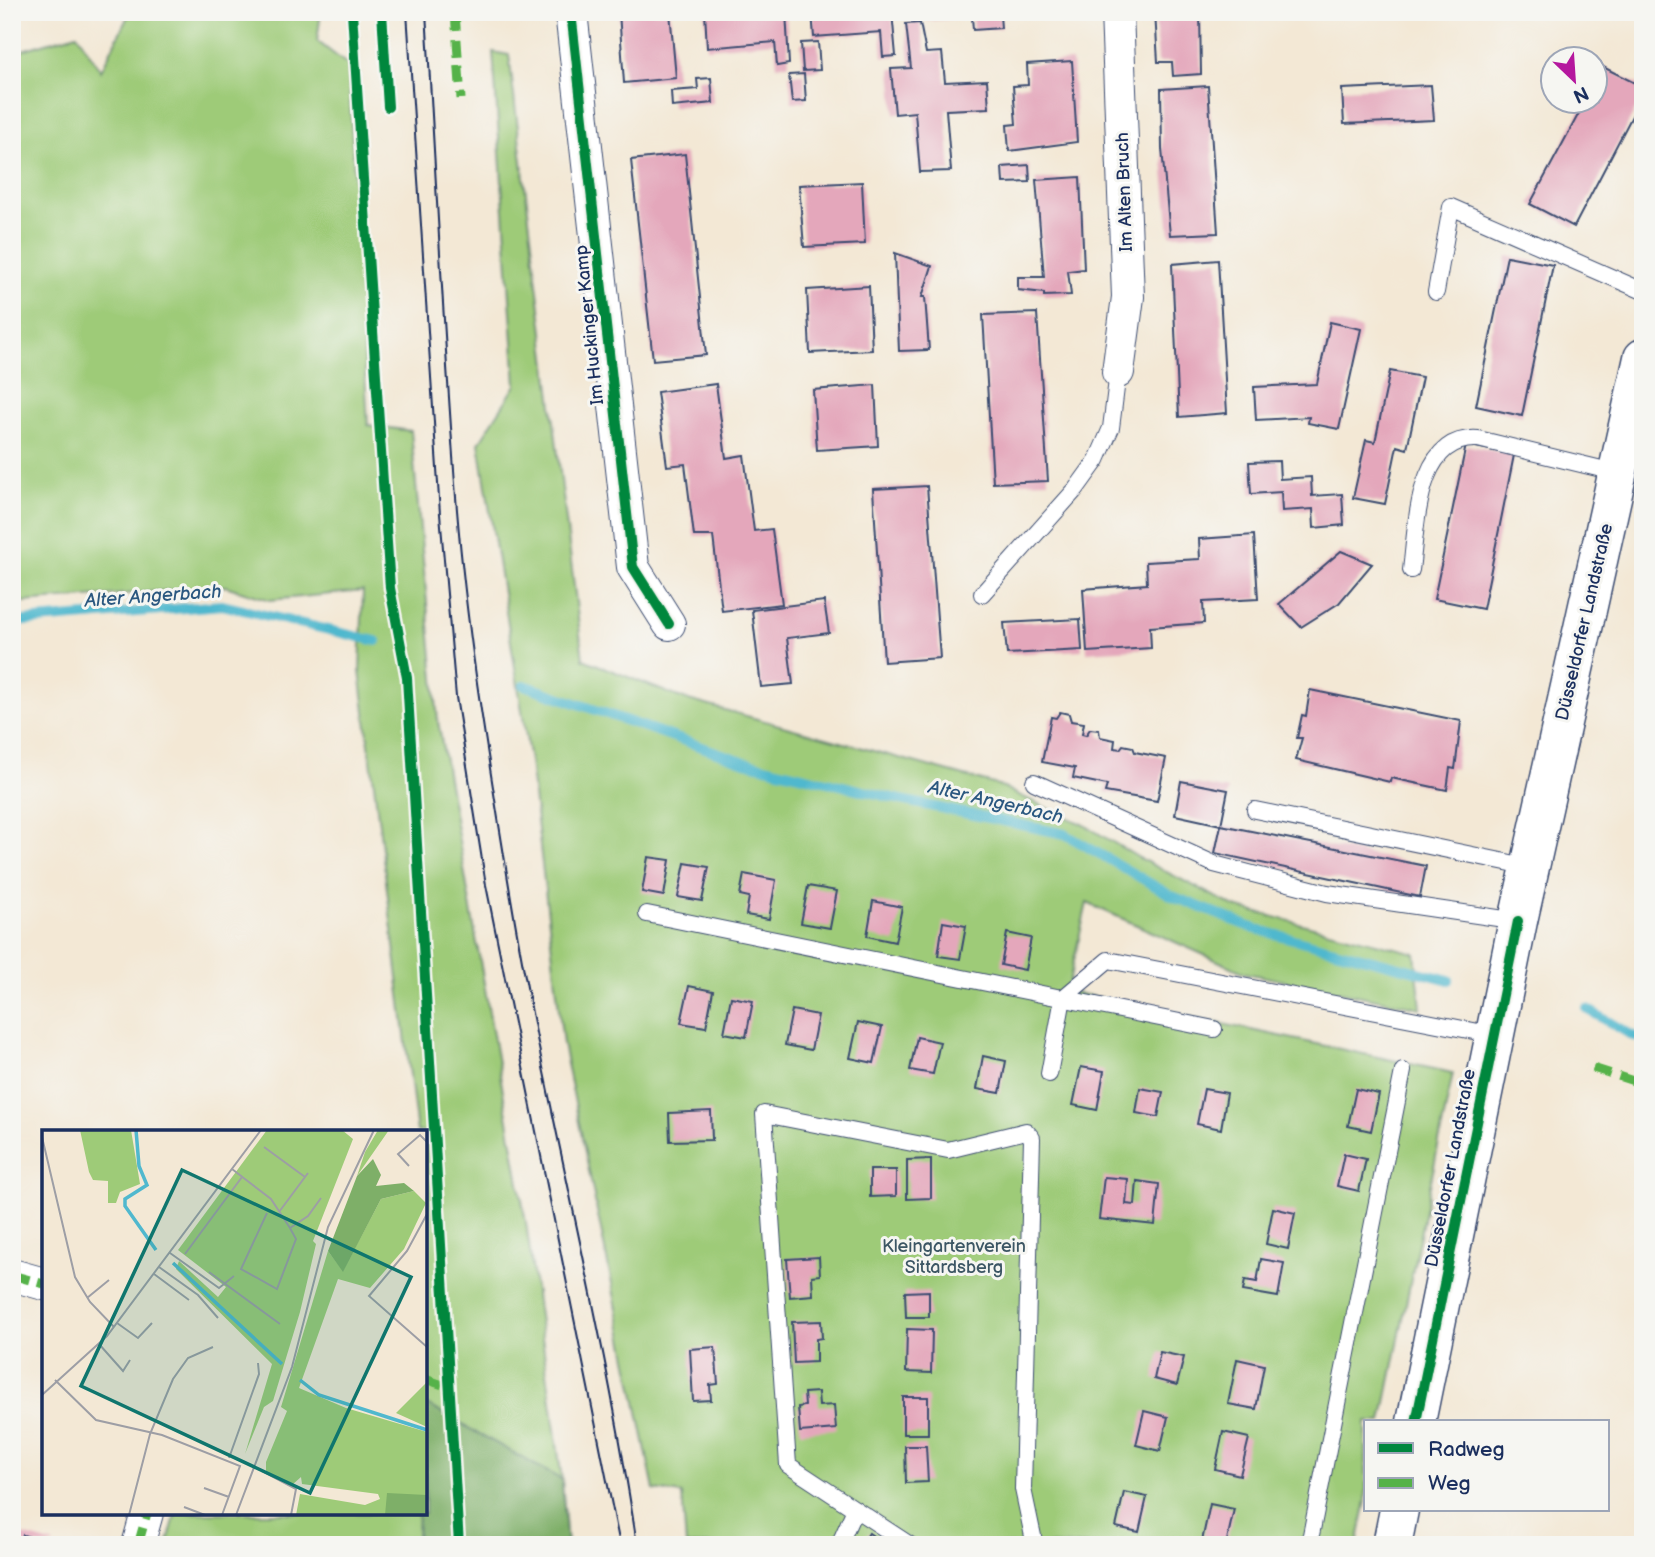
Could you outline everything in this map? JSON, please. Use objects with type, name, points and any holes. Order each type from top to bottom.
[{"type":"main road","name":"Düsseldorfer Landstraße","points":[[1416,1420],[1518,921],[1628,454],[1643,358]]},
{"type":"main road","points":[[1392,1545],[1399,1512]]},
{"type":"street","name":"Im Huckinger Kamp","points":[[571,12],[633,567],[669,624]]},
{"type":"street","name":"Im Alten Bruch","points":[[1117,12],[1128,297],[1118,372]]},
{"type":"street","points":[[12,1275],[42,1283]]},
{"type":"street","points":[[138,1545],[147,1515]]},
{"type":"lane","points":[[1436,292],[1451,207],[1643,291]]},
{"type":"lane","points":[[982,594],[1076,489],[1097,460],[1111,428],[1118,372]]},
{"type":"lane","points":[[1411,570],[1422,483],[1435,460],[1458,442],[1466,438],[1628,454]]},
{"type":"lane","points":[[1034,782],[1214,864],[1327,893],[1518,921]]},
{"type":"lane","points":[[1255,810],[1530,867]]},
{"type":"lane","points":[[647,914],[1214,1029]]},
{"type":"lane","points":[[1049,1074],[1063,998],[1108,960],[1494,1035]]},
{"type":"lane","points":[[1308,1545],[1403,1071]]},
{"type":"lane","points":[[910,1545],[788,1465],[764,1114],[948,1150],[1026,1131],[1032,1138],[1023,1489],[1034,1541]]},
{"type":"lane","points":[[839,1545],[855,1509]]},
{"type":"green space","points":[[130,12],[321,12],[317,41],[348,65],[368,425],[411,431],[438,721],[526,1223],[562,1480],[427,1405],[427,1130],[417,1130],[360,671],[363,591],[270,600],[225,586],[12,603],[12,53],[77,34],[101,71]]},
{"type":"green space","name":"Kleingartenverein Sittardsberg","points":[[493,52],[509,55],[583,659],[681,698],[997,785],[1086,826],[1139,858],[1235,907],[1415,953],[1421,1008],[1245,973],[1087,903],[1067,991],[1453,1073],[1382,1420],[1364,1420],[1364,1511],[1357,1545],[686,1545],[682,1494],[654,1490],[563,1044],[530,761],[479,443],[516,385]]},
{"type":"green space","points":[[427,1405],[562,1480],[567,1545],[417,1545],[418,1515],[427,1515]]},
{"type":"green space","points":[[175,1515],[418,1515],[417,1545],[167,1545]]},
{"type":"building","points":[[619,12],[670,12],[676,78],[624,83]]},
{"type":"building","points":[[705,12],[786,12],[789,64],[777,66],[775,42],[707,48]]},
{"type":"building","points":[[812,12],[892,12],[896,56],[883,57],[881,32],[814,37]]},
{"type":"building","points":[[926,12],[1006,14],[1000,15],[1001,28],[973,30],[972,17],[927,21]]},
{"type":"building","points":[[1155,12],[1200,12],[1201,74],[1173,76],[1172,62],[1158,62]]},
{"type":"building","points":[[920,23],[926,53],[942,52],[945,82],[987,80],[989,108],[946,110],[951,171],[920,172],[915,112],[895,114],[891,69],[911,68],[906,24]]},
{"type":"building","points":[[818,42],[820,70],[803,71],[801,43]]},
{"type":"building","points":[[1072,61],[1077,142],[1009,151],[1007,125],[1016,124],[1013,86],[1028,85],[1027,64]]},
{"type":"building","points":[[1610,70],[1643,87],[1643,95],[1574,227],[1530,204],[1577,116],[1610,116]]},
{"type":"building","points":[[804,74],[806,101],[792,102],[789,75]]},
{"type":"building","points":[[711,78],[713,103],[672,107],[671,91],[698,89],[697,79]]},
{"type":"building","points":[[1431,85],[1434,120],[1344,124],[1342,89]]},
{"type":"building","points":[[1208,86],[1218,233],[1170,235],[1162,149],[1161,89]]},
{"type":"building","points":[[685,154],[706,355],[653,360],[631,160]]},
{"type":"building","points":[[1029,165],[1030,182],[1003,183],[1002,167]]},
{"type":"building","points":[[1080,177],[1084,269],[1068,271],[1071,295],[1044,296],[1044,293],[1018,290],[1018,277],[1044,277],[1036,180]]},
{"type":"building","points":[[862,182],[865,244],[804,247],[799,185]]},
{"type":"building","points":[[895,253],[932,266],[922,297],[925,297],[929,350],[899,351]]},
{"type":"building","points":[[1507,256],[1553,265],[1522,416],[1476,406]]},
{"type":"building","points":[[1218,260],[1227,413],[1179,417],[1172,264]]},
{"type":"building","points":[[869,286],[872,350],[810,353],[807,290]]},
{"type":"building","points":[[1037,313],[1048,481],[993,483],[983,315]]},
{"type":"building","points":[[1330,322],[1361,329],[1339,429],[1308,423],[1309,417],[1256,420],[1254,387],[1317,384]]},
{"type":"building","points":[[1390,371],[1422,377],[1407,449],[1397,446],[1385,504],[1353,498],[1366,440],[1375,442]]},
{"type":"building","points":[[716,384],[726,458],[744,455],[754,531],[772,529],[782,604],[722,611],[713,536],[694,536],[685,464],[667,466],[657,392]]},
{"type":"building","points":[[875,385],[878,446],[817,450],[813,390]]},
{"type":"building","points":[[1466,445],[1514,455],[1483,609],[1434,599]]},
{"type":"building","points":[[1279,461],[1280,479],[1311,477],[1312,496],[1342,494],[1344,525],[1314,528],[1313,509],[1282,511],[1281,492],[1251,494],[1249,462]]},
{"type":"building","points":[[927,486],[940,658],[884,662],[873,489]]},
{"type":"building","points":[[1254,535],[1258,599],[1203,602],[1204,623],[1150,627],[1151,648],[1087,652],[1083,589],[1147,584],[1146,562],[1200,559],[1199,539]]},
{"type":"building","points":[[1341,551],[1372,564],[1339,603],[1301,627],[1279,604]]},
{"type":"building","points":[[824,601],[829,633],[787,638],[793,684],[761,687],[752,610]]},
{"type":"building","points":[[1080,619],[1082,650],[1007,654],[1004,623]]},
{"type":"building","points":[[1310,690],[1461,721],[1455,769],[1450,768],[1447,790],[1391,778],[1390,782],[1296,760],[1302,738],[1297,738],[1302,715],[1306,716]]},
{"type":"building","points":[[1060,712],[1069,714],[1071,721],[1084,723],[1082,734],[1086,735],[1090,729],[1099,730],[1100,737],[1115,740],[1114,748],[1120,749],[1123,745],[1133,747],[1135,752],[1166,758],[1157,801],[1105,792],[1107,785],[1073,778],[1075,768],[1042,762],[1051,717],[1056,718]]},
{"type":"building","points":[[1181,781],[1228,790],[1221,825],[1175,815]]},
{"type":"building","points":[[1221,825],[1426,866],[1420,897],[1215,853]]},
{"type":"building","points":[[648,857],[670,860],[664,896],[642,892]]},
{"type":"building","points":[[685,863],[709,867],[702,901],[678,897]]},
{"type":"building","points":[[744,874],[776,880],[769,919],[746,915],[749,897],[740,895]]},
{"type":"building","points":[[808,886],[837,891],[830,928],[801,923]]},
{"type":"building","points":[[873,901],[902,907],[895,942],[867,936]]},
{"type":"building","points":[[943,922],[966,926],[960,959],[938,956]]},
{"type":"building","points":[[1007,933],[1031,938],[1025,970],[1001,965]]},
{"type":"building","points":[[689,986],[713,991],[706,1027],[681,1023]]},
{"type":"building","points":[[731,997],[753,1001],[746,1037],[724,1033]]},
{"type":"building","points":[[792,1010],[818,1015],[811,1050],[785,1045]]},
{"type":"building","points":[[858,1022],[882,1027],[874,1063],[850,1058]]},
{"type":"building","points":[[917,1037],[940,1042],[933,1074],[910,1070]]},
{"type":"building","points":[[983,1056],[1006,1061],[1000,1093],[977,1089]]},
{"type":"building","points":[[1081,1067],[1104,1071],[1097,1110],[1073,1105]]},
{"type":"building","points":[[1140,1088],[1163,1092],[1158,1117],[1136,1113]]},
{"type":"building","points":[[1204,1089],[1227,1093],[1221,1129],[1197,1124]]},
{"type":"building","points":[[1356,1089],[1379,1094],[1371,1131],[1348,1126]]},
{"type":"building","points":[[711,1111],[712,1140],[670,1141],[669,1113]]},
{"type":"building","points":[[1344,1154],[1366,1159],[1359,1191],[1337,1186]]},
{"type":"building","points":[[931,1159],[931,1198],[907,1199],[907,1160]]},
{"type":"building","points":[[870,1170],[896,1170],[896,1196],[870,1197]]},
{"type":"building","points":[[1104,1177],[1128,1179],[1126,1204],[1135,1205],[1137,1181],[1159,1184],[1155,1225],[1099,1219]]},
{"type":"building","points":[[1273,1208],[1295,1213],[1288,1249],[1266,1244]]},
{"type":"building","points":[[819,1257],[820,1275],[812,1276],[813,1295],[790,1297],[787,1259]]},
{"type":"building","points":[[1261,1259],[1284,1263],[1278,1297],[1243,1291],[1245,1280],[1257,1282]]},
{"type":"building","points":[[929,1291],[929,1317],[906,1317],[905,1292]]},
{"type":"building","points":[[821,1321],[822,1338],[816,1339],[816,1362],[794,1363],[792,1322]]},
{"type":"building","points":[[907,1329],[932,1330],[931,1373],[906,1372]]},
{"type":"building","points":[[715,1347],[718,1384],[710,1385],[711,1400],[693,1401],[690,1349]]},
{"type":"building","points":[[1160,1352],[1184,1357],[1177,1385],[1154,1379]]},
{"type":"building","points":[[1237,1359],[1264,1365],[1256,1409],[1228,1404]]},
{"type":"building","points":[[818,1392],[819,1406],[834,1405],[836,1429],[800,1432],[798,1407],[805,1406],[804,1393]]},
{"type":"building","points":[[903,1397],[928,1397],[928,1434],[903,1434]]},
{"type":"building","points":[[1144,1411],[1168,1417],[1160,1451],[1136,1445]]},
{"type":"building","points":[[1223,1432],[1249,1438],[1240,1475],[1215,1469]]},
{"type":"building","points":[[905,1446],[926,1446],[928,1482],[906,1483]]},
{"type":"building","points":[[1124,1492],[1147,1497],[1139,1532],[1116,1527]]},
{"type":"building","points":[[1210,1504],[1234,1509],[1226,1545],[1202,1541]]},
{"type":"building","points":[[869,1533],[886,1545],[861,1545]]},
{"type":"building","points":[[23,1535],[54,1544],[20,1545]]},
{"type":"waterway","name":"Alter Angerbach","points":[[12,622],[222,605],[376,641]]},
{"type":"waterway","name":"Alter Angerbach","points":[[524,685],[745,762],[901,800],[1065,834],[1172,896],[1255,929],[1449,980]]},
{"type":"waterway","name":"Alter Angerbach","points":[[1587,1009],[1643,1039]]},
{"type":"tram line","points":[[407,12],[440,514],[456,697],[486,885],[620,1545]]},
{"type":"tram line","points":[[426,12],[452,448],[472,649],[523,963],[608,1378],[637,1545]]},
{"type":"marked path","points":[[455,12],[461,99]]},
{"type":"marked path","points":[[1593,1068],[1643,1084]]},
{"type":"marked path","points":[[12,1275],[42,1283]]},
{"type":"marked path","points":[[427,1380],[452,1388]]},
{"type":"marked path","points":[[138,1545],[146,1515]]},
{"type":"cycle path","points":[[352,12],[390,588],[407,678],[459,1545]]},
{"type":"cycle path","points":[[382,12],[388,107]]},
{"type":"cycle path","points":[[571,12],[633,567],[669,624]]},
{"type":"cycle path","points":[[1416,1420],[1518,921]]}]
